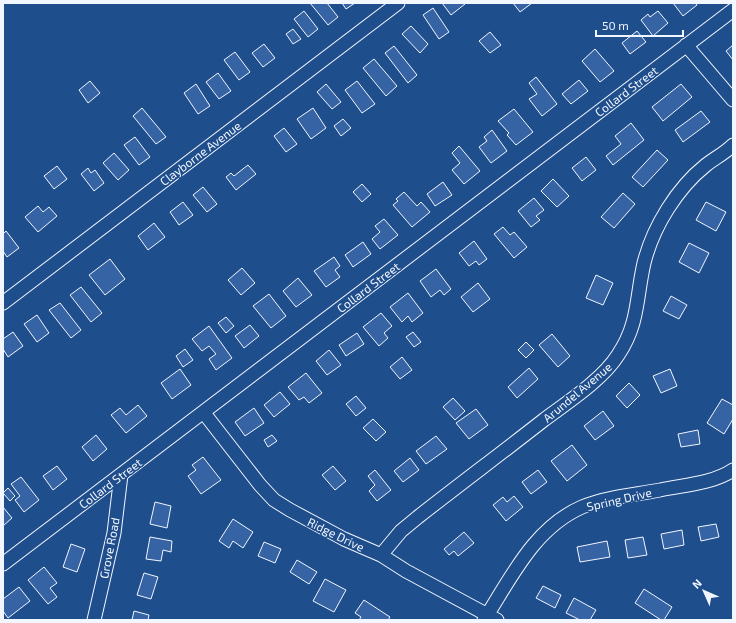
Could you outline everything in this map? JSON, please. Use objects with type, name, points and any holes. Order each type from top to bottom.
[{"type":"street","name":"Clayborne Avenue","points":[[3,303],[398,3]]},
{"type":"street","name":"Collard Street","points":[[3,564],[733,10]]},
{"type":"street","points":[[686,46],[733,100]]},
{"type":"street","name":"Arundel Avenue","points":[[381,555],[401,531],[576,396],[609,366],[625,344],[632,330],[637,312],[644,262],[661,220],[688,182],[706,165],[733,145]]},
{"type":"street","name":"Ridge Drive","points":[[204,412],[260,485],[274,500],[344,539],[381,555],[406,571],[489,618]]},
{"type":"street","name":"Spring Drive","points":[[489,618],[532,547],[549,528],[567,515],[598,502],[713,479],[733,470]]},
{"type":"street","name":"Grove Road","points":[[94,620],[114,533],[121,475]]},
{"type":"building","points":[[310,3],[327,3],[338,17],[328,25]]},
{"type":"building","points":[[342,3],[355,3],[346,9]]},
{"type":"building","points":[[442,3],[464,3],[465,4],[451,15]]},
{"type":"building","points":[[513,3],[532,3],[520,12]]},
{"type":"building","points":[[673,3],[696,3],[697,5],[683,16]]},
{"type":"building","points":[[433,8],[449,32],[439,39],[423,15]]},
{"type":"building","points":[[304,11],[318,29],[308,37],[294,19]]},
{"type":"building","points":[[658,11],[668,23],[653,36],[641,20],[648,14],[650,17]]},
{"type":"building","points":[[411,26],[428,44],[420,53],[402,34]]},
{"type":"building","points":[[293,29],[301,39],[293,44],[286,34]]},
{"type":"building","points":[[637,31],[646,42],[630,54],[622,43]]},
{"type":"building","points":[[490,32],[501,45],[490,53],[479,41]]},
{"type":"building","points":[[264,44],[275,58],[263,67],[252,53]]},
{"type":"building","points":[[733,45],[733,60],[726,51]]},
{"type":"building","points":[[394,46],[417,75],[408,83],[385,53]]},
{"type":"building","points":[[595,49],[614,71],[600,82],[582,61]]},
{"type":"building","points":[[235,52],[250,72],[239,80],[224,60]]},
{"type":"building","points":[[374,59],[397,86],[386,96],[363,68]]},
{"type":"building","points":[[218,73],[231,91],[219,99],[206,82]]},
{"type":"building","points":[[536,77],[557,104],[542,116],[529,99],[537,94],[529,83]]},
{"type":"building","points":[[579,80],[588,91],[571,104],[562,94]]},
{"type":"building","points":[[90,81],[100,93],[88,103],[79,90]]},
{"type":"building","points":[[357,81],[375,104],[362,113],[345,90]]},
{"type":"building","points":[[196,84],[210,106],[198,114],[184,93]]},
{"type":"building","points":[[326,84],[341,102],[332,109],[317,92]]},
{"type":"building","points":[[681,84],[692,97],[663,121],[652,107]]},
{"type":"building","points":[[142,108],[166,137],[156,144],[133,116]]},
{"type":"building","points":[[313,108],[326,128],[311,139],[297,119]]},
{"type":"building","points":[[514,109],[533,132],[516,145],[507,135],[509,133],[498,121]]},
{"type":"building","points":[[701,111],[710,122],[683,142],[675,130]]},
{"type":"building","points":[[343,119],[351,128],[341,136],[334,126]]},
{"type":"building","points":[[631,123],[644,140],[613,165],[606,156],[621,144],[615,136]]},
{"type":"building","points":[[284,128],[297,144],[286,152],[274,136]]},
{"type":"building","points":[[492,130],[507,151],[491,163],[479,147],[487,141],[484,137]]},
{"type":"building","points":[[135,137],[150,157],[139,165],[124,145]]},
{"type":"building","points":[[459,146],[480,171],[464,184],[452,170],[460,163],[452,153]]},
{"type":"building","points":[[657,150],[668,160],[643,187],[632,177]]},
{"type":"building","points":[[114,153],[129,170],[118,180],[103,163]]},
{"type":"building","points":[[586,157],[596,170],[582,181],[572,168]]},
{"type":"building","points":[[248,165],[256,174],[236,190],[226,177],[231,173],[234,176]]},
{"type":"building","points":[[57,166],[67,179],[54,189],[44,176]]},
{"type":"building","points":[[88,168],[91,173],[95,170],[104,183],[94,191],[81,174]]},
{"type":"building","points":[[553,179],[569,196],[557,207],[541,191]]},
{"type":"building","points":[[443,182],[452,195],[435,206],[427,194]]},
{"type":"building","points":[[362,184],[371,194],[362,202],[353,192]]},
{"type":"building","points":[[203,187],[217,204],[207,212],[193,195]]},
{"type":"building","points":[[404,192],[417,206],[421,202],[430,212],[412,227],[393,205],[398,201],[396,199]]},
{"type":"building","points":[[623,193],[635,204],[614,228],[601,217]]},
{"type":"building","points":[[534,198],[544,210],[536,216],[540,220],[531,227],[518,211]]},
{"type":"building","points":[[183,202],[193,215],[179,225],[170,212]]},
{"type":"building","points":[[706,202],[726,212],[716,231],[696,220]]},
{"type":"building","points":[[38,206],[43,212],[49,207],[57,216],[38,232],[25,217]]},
{"type":"building","points":[[384,219],[398,235],[380,249],[372,239],[380,232],[375,226]]},
{"type":"building","points":[[154,223],[165,237],[148,250],[138,236]]},
{"type":"building","points":[[503,227],[510,235],[514,232],[527,247],[514,258],[494,234]]},
{"type":"building","points":[[6,231],[19,248],[7,257],[3,251],[3,234]]},
{"type":"building","points":[[474,241],[487,259],[479,265],[476,261],[469,266],[459,253]]},
{"type":"building","points":[[363,242],[371,254],[353,267],[345,255]]},
{"type":"building","points":[[689,243],[709,253],[699,273],[679,262]]},
{"type":"building","points":[[334,257],[340,266],[335,270],[340,277],[326,287],[314,271]]},
{"type":"building","points":[[110,259],[125,279],[105,295],[89,275]]},
{"type":"building","points":[[242,268],[255,283],[241,295],[228,280]]},
{"type":"building","points":[[436,269],[451,289],[444,295],[440,290],[431,297],[420,281]]},
{"type":"building","points":[[596,275],[613,283],[603,305],[586,298]]},
{"type":"building","points":[[298,278],[312,295],[296,307],[283,291]]},
{"type":"building","points":[[478,283],[490,299],[473,312],[461,297]]},
{"type":"building","points":[[81,287],[102,313],[91,322],[70,295]]},
{"type":"building","points":[[408,293],[423,313],[412,322],[408,316],[402,322],[390,307]]},
{"type":"building","points":[[269,294],[286,316],[271,328],[253,306]]},
{"type":"building","points":[[671,296],[687,305],[679,319],[663,311]]},
{"type":"building","points":[[60,303],[81,330],[71,338],[49,310]]},
{"type":"building","points":[[381,313],[392,326],[384,333],[388,338],[379,346],[363,327]]},
{"type":"building","points":[[37,315],[49,333],[37,342],[24,324]]},
{"type":"building","points":[[226,317],[234,326],[226,333],[218,323]]},
{"type":"building","points":[[250,325],[259,336],[244,348],[235,336]]},
{"type":"building","points":[[209,326],[232,358],[216,370],[209,359],[216,354],[209,346],[202,351],[192,339]]},
{"type":"building","points":[[13,332],[23,346],[8,357],[3,349],[3,339]]},
{"type":"building","points":[[413,332],[421,342],[414,347],[406,337]]},
{"type":"building","points":[[357,333],[364,344],[346,356],[339,345]]},
{"type":"building","points":[[552,334],[570,356],[558,367],[539,345]]},
{"type":"building","points":[[526,342],[534,350],[526,358],[518,350]]},
{"type":"building","points":[[185,349],[193,360],[183,367],[176,356]]},
{"type":"building","points":[[329,350],[341,365],[327,375],[316,361]]},
{"type":"building","points":[[402,357],[412,370],[400,379],[390,367]]},
{"type":"building","points":[[529,368],[538,379],[517,398],[508,387]]},
{"type":"building","points":[[180,369],[191,385],[172,399],[161,383]]},
{"type":"building","points":[[670,369],[677,386],[661,393],[653,376]]},
{"type":"building","points":[[306,373],[322,393],[309,403],[304,397],[299,400],[288,387]]},
{"type":"building","points":[[629,383],[640,395],[627,408],[616,396]]},
{"type":"building","points":[[280,392],[290,404],[274,417],[264,405]]},
{"type":"building","points":[[356,396],[366,408],[356,416],[346,404]]},
{"type":"building","points":[[453,398],[465,411],[455,420],[443,407]]},
{"type":"building","points":[[722,399],[733,405],[733,419],[724,434],[707,423]]},
{"type":"building","points":[[138,405],[147,416],[126,433],[111,415],[120,408],[126,415]]},
{"type":"building","points":[[254,408],[264,423],[245,436],[235,422]]},
{"type":"building","points":[[476,409],[488,425],[469,439],[456,423]]},
{"type":"building","points":[[603,411],[614,426],[595,440],[584,426]]},
{"type":"building","points":[[373,419],[386,432],[376,441],[363,428]]},
{"type":"building","points":[[698,430],[700,444],[681,447],[678,434]]},
{"type":"building","points":[[96,435],[107,449],[93,461],[82,447]]},
{"type":"building","points":[[272,435],[277,441],[268,447],[264,440]]},
{"type":"building","points":[[436,436],[447,449],[426,464],[416,451]]},
{"type":"building","points":[[572,445],[587,465],[567,481],[551,461]]},
{"type":"building","points":[[203,457],[221,480],[201,494],[188,476],[196,470],[192,465]]},
{"type":"building","points":[[410,458],[419,470],[403,482],[394,471]]},
{"type":"building","points":[[57,466],[67,479],[53,490],[43,476]]},
{"type":"building","points":[[333,466],[346,481],[335,490],[322,475]]},
{"type":"building","points":[[375,470],[391,490],[377,501],[369,491],[375,485],[368,476]]},
{"type":"building","points":[[538,470],[547,482],[531,494],[522,482]]},
{"type":"building","points":[[21,477],[39,500],[24,512],[15,500],[20,496],[11,484]]},
{"type":"building","points":[[8,488],[15,496],[10,501],[3,493]]},
{"type":"building","points":[[514,496],[523,507],[506,521],[493,505],[503,497],[507,502]]},
{"type":"building","points":[[155,502],[171,506],[167,528],[150,524]]},
{"type":"building","points":[[3,507],[12,518],[3,526]]},
{"type":"building","points":[[233,519],[253,532],[243,548],[233,541],[229,548],[219,541]]},
{"type":"building","points":[[716,524],[719,537],[701,541],[698,527]]},
{"type":"building","points":[[682,530],[684,545],[664,549],[661,534]]},
{"type":"building","points":[[464,532],[474,543],[458,556],[454,551],[449,555],[444,549]]},
{"type":"building","points":[[150,537],[172,541],[171,552],[163,550],[161,561],[146,559]]},
{"type":"building","points":[[643,537],[647,555],[628,558],[625,540]]},
{"type":"building","points":[[607,541],[610,557],[580,562],[577,547]]},
{"type":"building","points":[[264,542],[281,549],[275,563],[258,556]]},
{"type":"building","points":[[71,544],[85,549],[77,572],[63,567]]},
{"type":"building","points":[[297,560],[317,572],[309,584],[290,572]]},
{"type":"building","points":[[44,567],[57,583],[50,588],[57,597],[48,604],[28,580]]},
{"type":"building","points":[[144,573],[158,577],[151,599],[137,595]]},
{"type":"building","points":[[325,579],[346,590],[334,612],[313,601]]},
{"type":"building","points":[[543,586],[561,595],[555,608],[536,598]]},
{"type":"building","points":[[19,587],[30,601],[8,618],[3,611],[3,599]]},
{"type":"building","points":[[644,589],[672,607],[664,620],[661,620],[635,603]]},
{"type":"building","points":[[574,598],[596,610],[590,620],[580,620],[566,613]]},
{"type":"building","points":[[364,600],[390,617],[388,620],[359,620],[361,617],[355,613]]},
{"type":"building","points":[[134,611],[149,615],[148,620],[132,620]]}]
